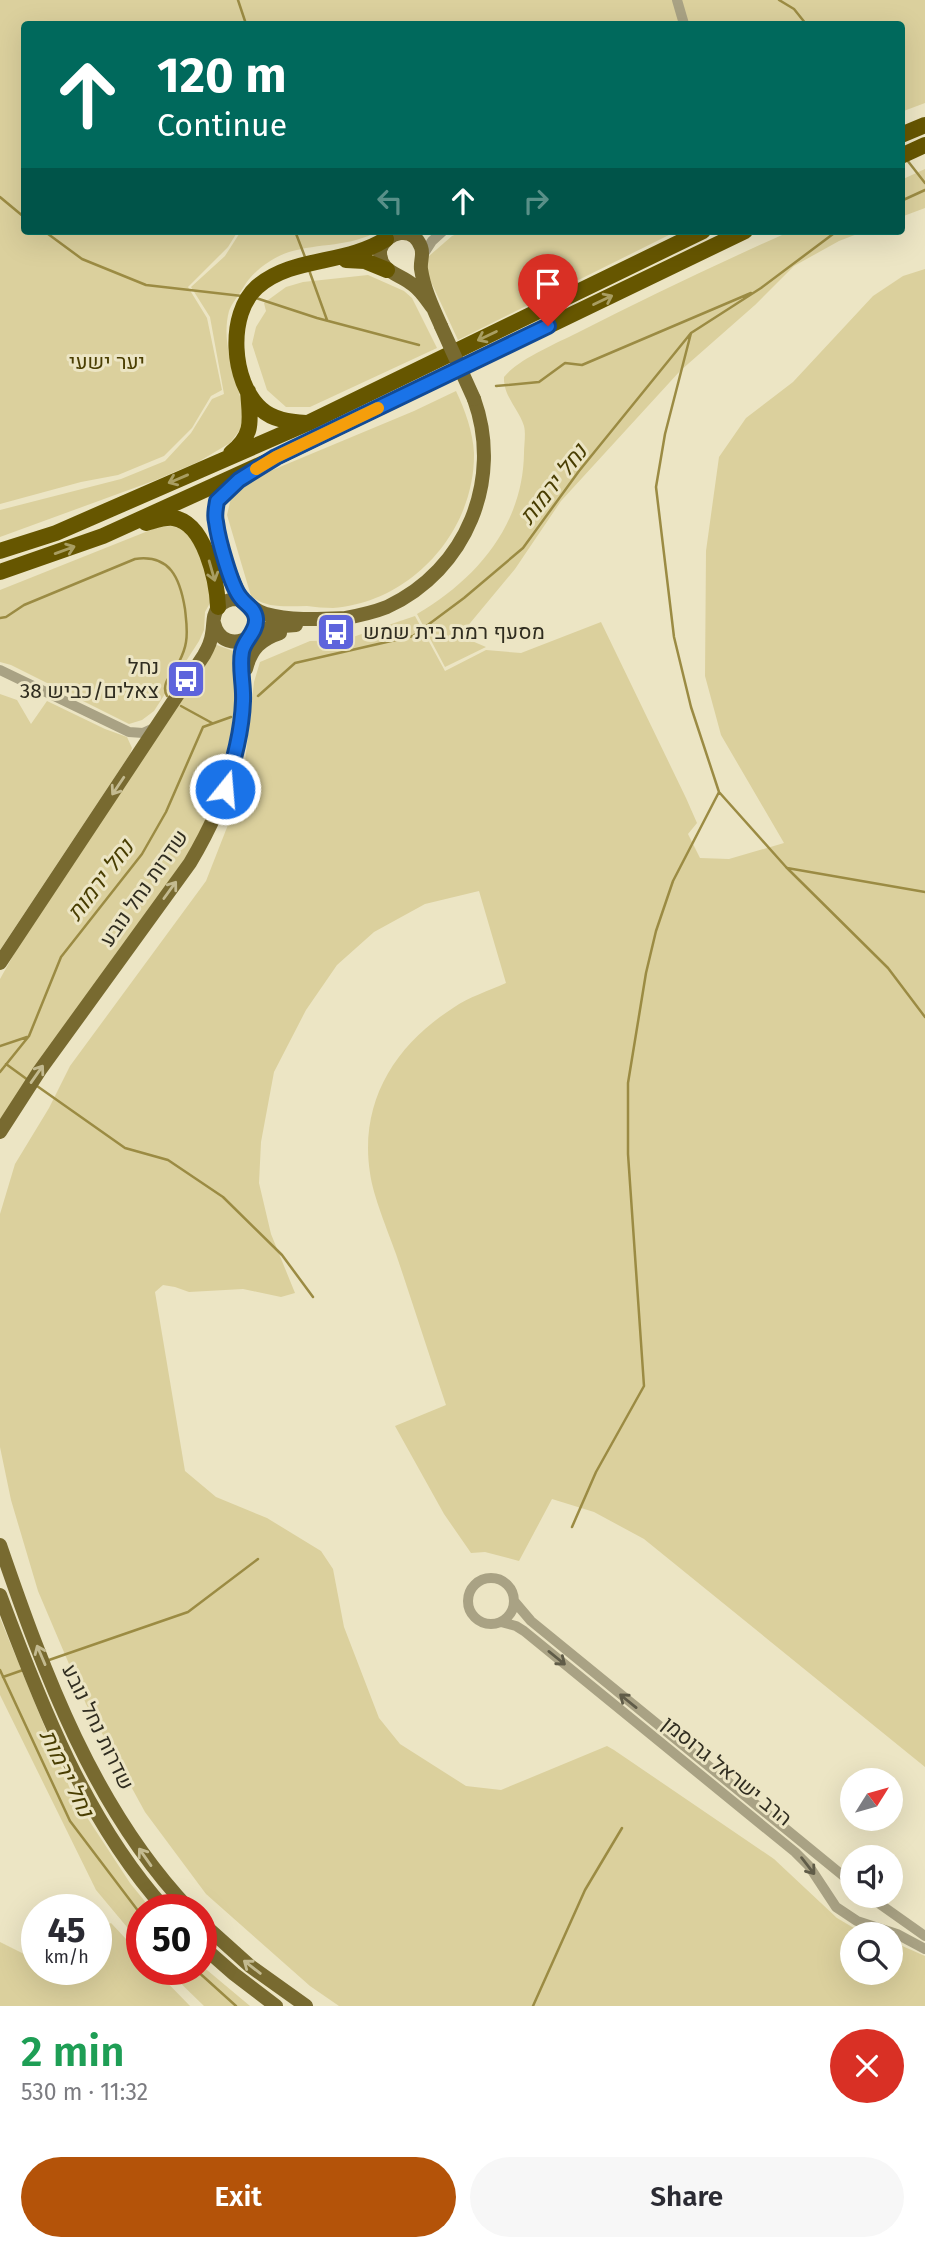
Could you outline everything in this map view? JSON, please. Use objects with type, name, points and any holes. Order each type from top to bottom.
[{"type":"highway","points":[[905,133],[925,125]]},
{"type":"highway","points":[[905,154],[925,145]]},
{"type":"highway","points":[[0,551],[56,533],[308,423],[695,235]]},
{"type":"highway","points":[[103,536],[276,457],[737,235]]},
{"type":"highway","points":[[213,465],[241,444],[250,419],[247,389],[236,340],[237,324],[248,298],[255,289],[279,273],[365,251],[386,239]]},
{"type":"highway","points":[[333,260],[365,261],[392,272]]},
{"type":"highway","points":[[247,389],[255,402],[267,413],[290,421],[308,423]]},
{"type":"highway","points":[[247,605],[233,583],[216,523],[217,501],[239,480],[276,457]]},
{"type":"highway","points":[[0,572],[103,536],[160,519],[173,518],[186,522],[205,550],[216,588],[216,615]]},
{"type":"main road","points":[[392,235],[386,239],[380,255],[382,264],[414,286],[432,307]]},
{"type":"main road","points":[[216,615],[218,634],[235,642],[270,627],[348,618],[387,607],[419,587],[444,562],[467,531],[480,495],[485,461],[482,428],[474,399],[432,307],[422,276],[421,245],[412,235]]},
{"type":"main road","points":[[392,272],[412,272],[422,259]]},
{"type":"main road","points":[[0,963],[209,646],[216,615],[229,600],[269,615],[348,618]]},
{"type":"main road","points":[[247,605],[256,620],[249,636]]},
{"type":"main road","points":[[243,684],[250,656],[263,640],[324,622]]},
{"type":"main road","name":"שדרות נחל נובע","points":[[0,1132],[40,1070],[190,863],[205,836],[217,811],[236,752],[241,726],[242,656],[249,636]]},
{"type":"main road","name":"שדרות נחל נובע","points":[[0,1545],[35,1642],[89,1763],[106,1796],[149,1863],[176,1894]]},
{"type":"main road","name":"שדרות נחל נובע","points":[[0,1595],[51,1721],[86,1794],[112,1839],[154,1894]]},
{"type":"main road","points":[[217,1936],[250,1966],[306,2006]]},
{"type":"main road","points":[[217,1960],[276,2006]]},
{"type":"street","points":[[677,0],[683,21]]},
{"type":"street","points":[[422,259],[439,235]]},
{"type":"street","points":[[0,670],[129,732],[143,733],[159,724]]},
{"type":"street","points":[[129,732],[137,746],[136,759]]},
{"type":"street","points":[[485,1579],[499,1579],[510,1588],[514,1601],[512,1611],[501,1622],[485,1623],[473,1615],[468,1601],[473,1587],[485,1579]]},
{"type":"street","name":"הרב ישראל גרוסמן","points":[[514,1601],[531,1621],[840,1873]]},
{"type":"street","name":"הרב ישראל גרוסמן","points":[[501,1622],[524,1631],[795,1852],[809,1866],[836,1908],[856,1921],[897,1934],[925,1949]]},
{"type":"street","points":[[885,1908],[925,1936]]},
{"type":"green space","name":"יער ישעי","points":[[0,0],[925,0],[925,103],[905,110],[905,21],[21,21],[21,235],[236,235],[228,247],[188,287],[207,318],[222,390],[211,396],[192,428],[164,456],[118,475],[0,504]]},
{"type":"green space","points":[[925,169],[925,208],[905,216],[905,178]]},
{"type":"green space","points":[[238,235],[370,235],[357,240],[289,252],[269,262],[251,276],[230,308],[227,325],[229,354],[245,423],[230,443],[198,462],[156,480],[0,537],[0,510],[121,479],[165,461],[191,433],[212,399],[224,394],[210,317],[191,287],[225,256]]},
{"type":"green space","points":[[669,235],[458,340],[426,271],[429,256],[452,236]]},
{"type":"green space","points":[[782,235],[855,235],[794,266],[755,305],[680,371],[561,501],[515,569],[466,628],[472,641],[486,647],[445,667],[417,614],[439,600],[477,567],[506,526],[515,504],[522,479],[525,429],[506,390],[504,377],[528,358],[684,280]]},
{"type":"green space","points":[[925,269],[925,1767],[644,1539],[594,1512],[552,1499],[519,1561],[485,1552],[471,1553],[444,1514],[395,1426],[446,1405],[374,1192],[368,1147],[370,1122],[376,1099],[386,1078],[414,1039],[459,1004],[506,983],[479,891],[425,904],[374,932],[337,965],[306,1010],[274,1072],[261,1142],[259,1183],[271,1234],[295,1293],[281,1297],[243,1289],[189,1292],[163,1285],[155,1292],[185,1471],[216,1497],[267,1518],[321,1551],[333,1569],[344,1627],[379,1718],[400,1744],[466,1786],[501,1790],[607,1746],[774,1859],[844,1922],[840,1922],[840,1985],[903,1985],[903,1946],[925,1956],[925,2006],[339,2006],[310,1986],[217,1904],[217,1894],[206,1894],[145,1812],[86,1704],[38,1591],[11,1500],[0,1447],[0,1214],[15,1164],[49,1108],[70,1066],[206,881],[242,789],[254,682],[260,662],[310,641],[344,640],[415,616],[445,671],[486,650],[521,653],[601,622],[697,823],[688,834],[700,858],[729,859],[784,843],[721,735],[705,676],[706,551],[719,457],[746,418],[793,382],[873,296],[903,276]]},
{"type":"green space","points":[[368,275],[404,291],[412,298],[437,348],[310,407],[286,407],[267,390],[252,344],[256,327],[266,311],[264,303],[286,287],[303,282]]},
{"type":"green space","points":[[456,391],[472,437],[474,453],[471,482],[451,535],[433,558],[413,577],[362,603],[333,608],[278,606],[251,596],[227,515],[231,498],[238,490],[263,474]]},
{"type":"green space","points":[[171,526],[190,531],[209,576],[210,603],[205,612],[204,630],[199,641],[154,711],[142,720],[129,724],[0,662],[0,590],[158,527]]},
{"type":"green space","points":[[214,644],[239,653],[235,745],[202,835],[0,1122],[0,979],[22,940]]},
{"type":"green space","points":[[0,694],[17,700],[31,724],[47,701],[127,737],[132,748],[0,950]]},
{"type":"green space","points":[[0,1618],[73,1796],[139,1894],[126,1894],[126,1926],[112,1909],[112,1894],[99,1894],[96,1890],[0,1695]]},
{"type":"green space","points":[[112,1924],[126,1939],[126,1985],[170,1985],[190,2006],[0,2006],[0,1942],[21,1952],[21,1985],[112,1985]]},
{"type":"green space","points":[[217,1978],[250,2006],[204,2006],[182,1985],[217,1985]]},
{"type":"waterway","points":[[238,0],[245,21]]},
{"type":"waterway","points":[[779,0],[794,9],[804,21]]},
{"type":"waterway","points":[[907,160],[925,183]]},
{"type":"waterway","name":"נחל ירמות","points":[[905,199],[925,190]]},
{"type":"waterway","points":[[0,197],[21,214]]},
{"type":"waterway","points":[[49,235],[82,259],[146,285],[242,296]]},
{"type":"waterway","points":[[297,235],[305,257]]},
{"type":"waterway","name":"נחל ירמות","points":[[258,696],[295,663],[413,636],[464,598],[523,548],[579,471],[691,333],[761,288],[832,235]]},
{"type":"waterway","points":[[309,270],[327,320]]},
{"type":"waterway","points":[[496,386],[539,382],[565,363],[582,365],[751,293]]},
{"type":"waterway","points":[[256,298],[317,318],[419,345]]},
{"type":"waterway","points":[[691,333],[665,434],[656,487],[674,637],[691,707],[719,792],[786,867],[888,968],[925,1017]]},
{"type":"waterway","points":[[0,618],[24,605],[135,559],[157,560],[165,564],[176,578],[183,598],[187,625],[183,652],[166,682],[167,696]]},
{"type":"waterway","points":[[181,706],[212,723]]},
{"type":"waterway","name":"נחל ירמות","points":[[0,1072],[29,1036],[61,957],[142,854],[166,812],[203,727],[231,717]]},
{"type":"waterway","points":[[572,1527],[596,1472],[644,1386],[628,1154],[628,1083],[646,973],[656,931],[673,881],[719,792]]},
{"type":"waterway","points":[[787,868],[925,892]]},
{"type":"waterway","points":[[0,1046],[27,1037]]},
{"type":"waterway","points":[[6,1064],[28,1080]]},
{"type":"waterway","points":[[37,1086],[125,1148],[168,1160],[223,1197],[282,1255],[313,1297]]},
{"type":"waterway","points":[[49,1660],[188,1612],[258,1559]]},
{"type":"waterway","name":"נחל ירמות","points":[[0,1670],[70,1821],[126,1895]]},
{"type":"waterway","points":[[3,1677],[23,1670]]},
{"type":"waterway","points":[[533,2006],[585,1890],[622,1828]]},
{"type":"waterway","name":"נחל ירמות","points":[[213,1985],[236,2006]]},
{"type":"slow traffic","points":[[256,469],[378,408]]},
{"type":"place","name":"מסעף רמת בית שמש","points":[[336,632]]},
{"type":"place","name":"נחל צאלים/כביש 38","points":[[186,679]]},
{"type":"route","points":[[225,789],[241,726],[242,650],[256,620],[253,609],[242,601],[233,583],[216,523],[217,501],[239,480],[276,457],[548,326]]}]
